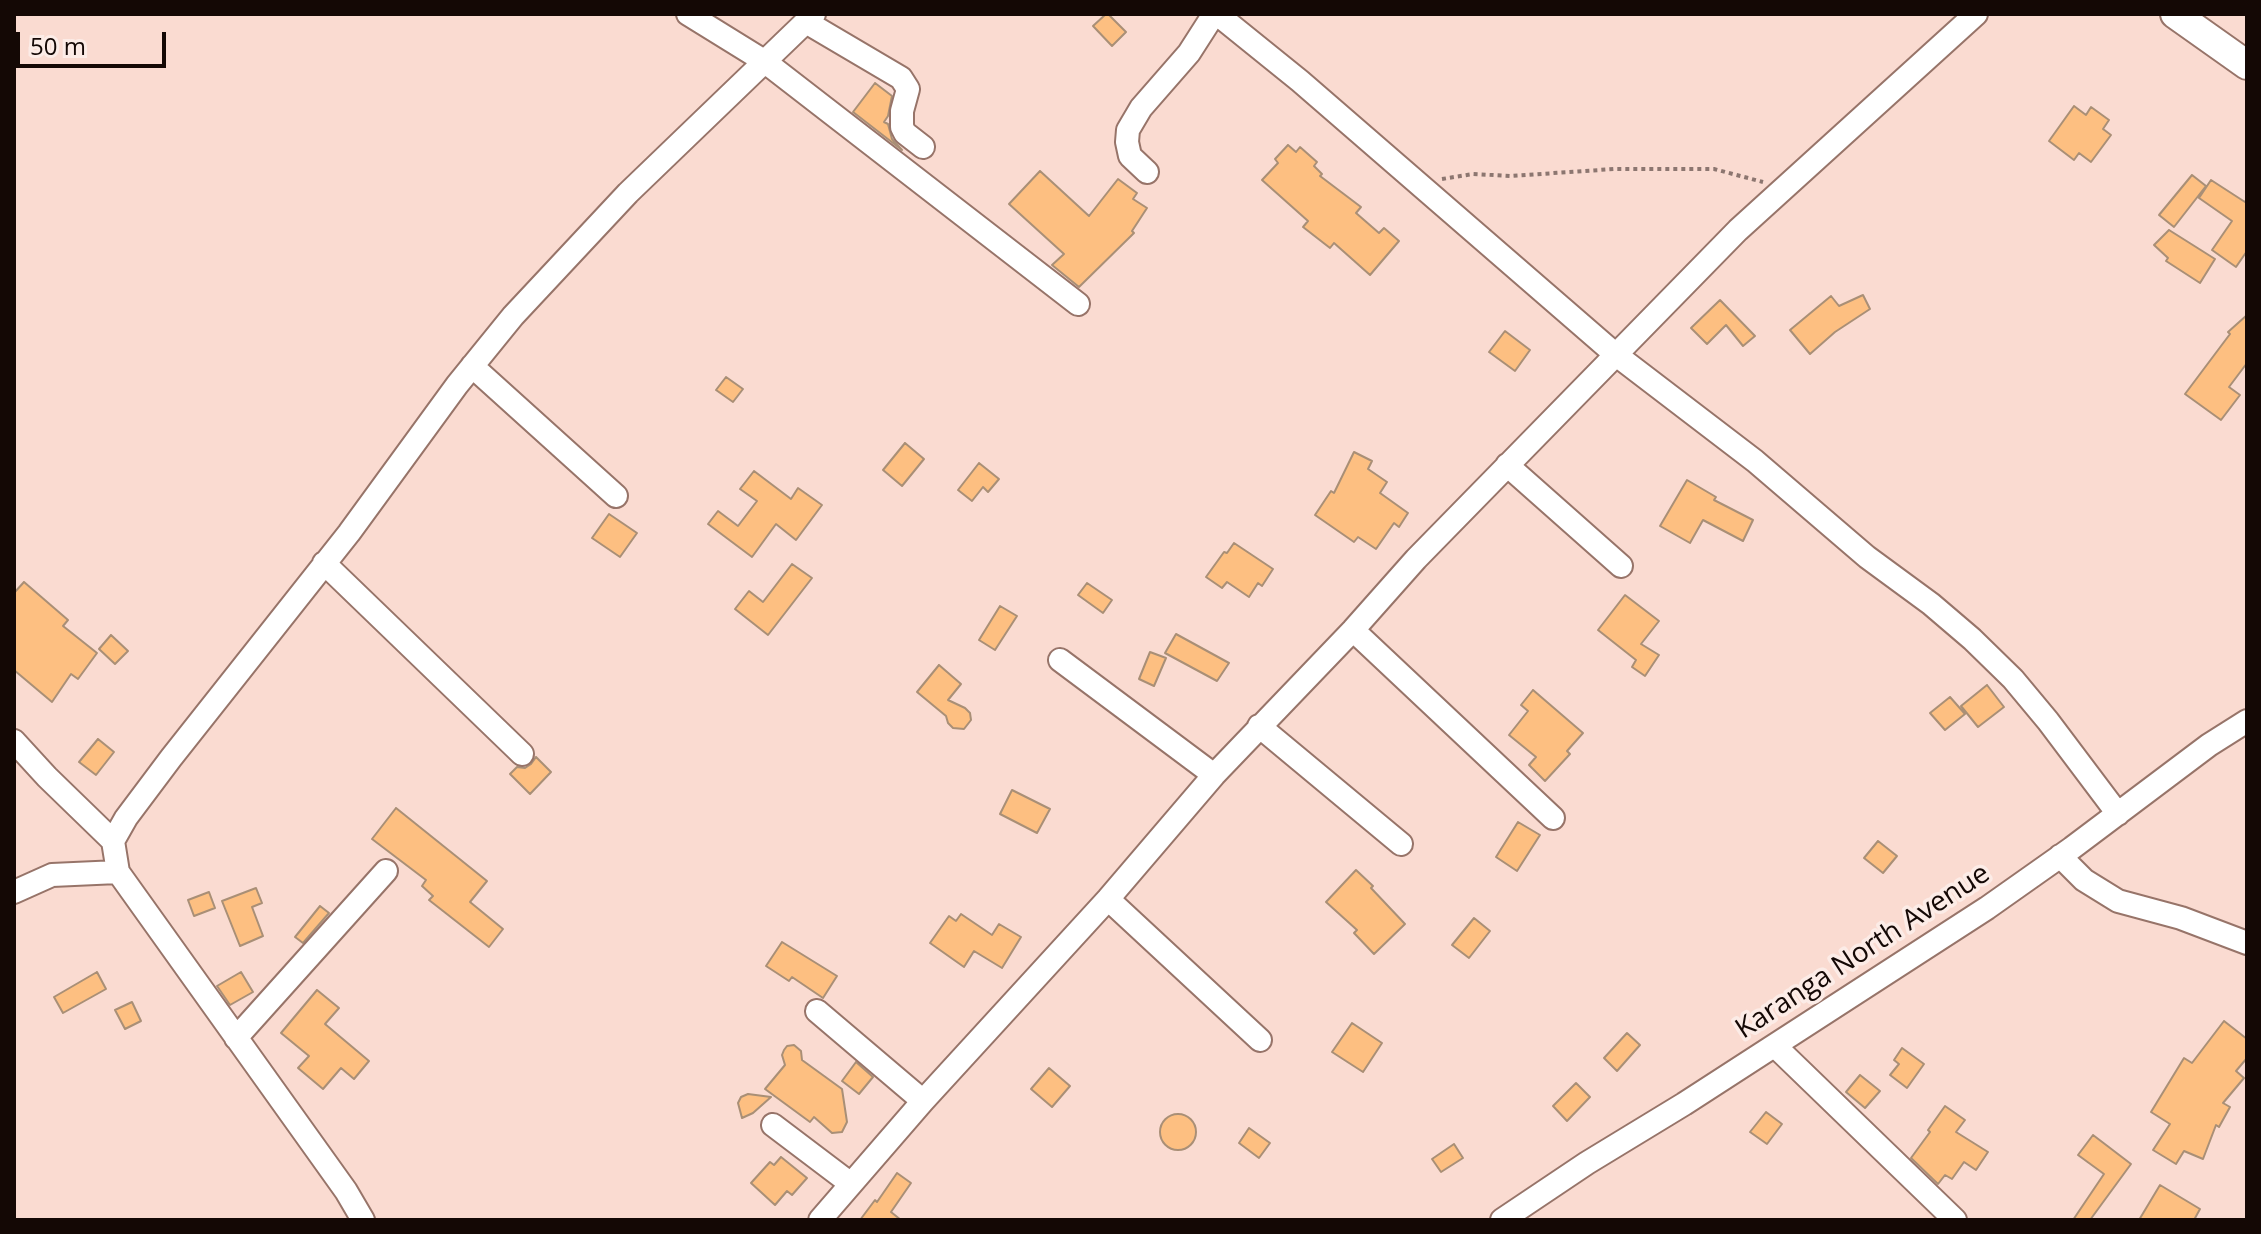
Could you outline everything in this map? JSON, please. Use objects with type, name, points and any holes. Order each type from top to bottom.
[{"type":"street","points":[[688,14],[764,61],[1078,304]]},
{"type":"street","points":[[1147,172],[1130,156],[1128,130],[1141,108],[1189,53],[1216,14],[1300,81],[1615,354],[1755,461],[1867,557],[1972,639],[2013,679],[2118,814]]},
{"type":"street","points":[[820,1220],[923,1101],[1108,899],[1214,775],[1353,630],[1416,559],[1738,230],[1976,14]]},
{"type":"street","points":[[2175,14],[2247,65]]},
{"type":"street","points":[[113,841],[126,818],[171,758],[513,316],[628,193],[810,18],[901,78],[908,89],[902,111],[902,127],[923,147]]},
{"type":"street","points":[[472,366],[616,496]]},
{"type":"street","points":[[1507,465],[1621,566]]},
{"type":"street","points":[[324,563],[522,754]]},
{"type":"street","points":[[1353,630],[1553,818]]},
{"type":"street","points":[[1060,660],[1214,775]]},
{"type":"street","name":"Karanga North Avenue","points":[[1502,1220],[1974,917],[2209,745],[2247,721]]},
{"type":"street","points":[[1259,726],[1401,844]]},
{"type":"street","points":[[14,741],[113,841],[118,872],[346,1191],[363,1220]]},
{"type":"street","points":[[2060,856],[2084,880],[2118,901],[2181,918],[2247,943]]},
{"type":"street","points":[[236,1038],[386,871]]},
{"type":"street","points":[[14,892],[52,875],[118,872]]},
{"type":"street","points":[[1108,899],[1260,1040]]},
{"type":"street","points":[[817,1011],[923,1101]]},
{"type":"street","points":[[1775,1046],[1948,1217]]},
{"type":"street","points":[[773,1125],[851,1184]]},
{"type":"path","points":[[1420,185],[1473,174],[1511,176],[1614,169],[1714,169],[1784,189]]},
{"type":"building","points":[[1106,14],[1126,32],[1112,46],[1093,26]]},
{"type":"building","points":[[875,83],[892,96],[884,122],[888,124],[892,139],[902,150],[853,112]]},
{"type":"building","points":[[2074,106],[2086,115],[2091,107],[2109,120],[2103,129],[2111,135],[2091,162],[2079,153],[2074,160],[2049,141]]},
{"type":"building","points":[[1288,145],[1296,152],[1300,147],[1317,162],[1314,166],[1322,174],[1320,176],[1361,207],[1356,213],[1379,233],[1384,228],[1399,241],[1370,275],[1334,243],[1330,248],[1303,227],[1308,221],[1262,180],[1278,163],[1275,159]]},
{"type":"building","points":[[1040,171],[1089,216],[1118,179],[1137,193],[1133,199],[1147,208],[1132,231],[1134,233],[1079,287],[1052,265],[1064,254],[1009,204]]},
{"type":"building","points":[[2192,175],[2206,186],[2174,227],[2159,215]]},
{"type":"building","points":[[2211,180],[2245,202],[2247,199],[2247,251],[2236,267],[2212,250],[2232,221],[2199,198]]},
{"type":"building","points":[[2169,230],[2215,259],[2200,283],[2166,261],[2168,258],[2154,245]]},
{"type":"building","points":[[1863,295],[1870,309],[1835,332],[1810,354],[1790,330],[1831,296],[1839,306]]},
{"type":"building","points":[[1720,300],[1755,336],[1743,346],[1726,325],[1707,344],[1691,328]]},
{"type":"building","points":[[2247,315],[2247,363],[2229,387],[2240,395],[2221,420],[2185,394],[2230,334],[2228,332]]},
{"type":"building","points":[[1505,331],[1530,350],[1515,371],[1489,352]]},
{"type":"building","points":[[726,377],[743,389],[733,402],[716,390]]},
{"type":"building","points":[[905,443],[924,459],[902,486],[883,470]]},
{"type":"building","points":[[1354,452],[1372,461],[1368,469],[1387,482],[1380,493],[1408,513],[1399,527],[1394,523],[1376,549],[1358,537],[1354,542],[1315,515],[1331,491],[1334,493]]},
{"type":"building","points":[[979,463],[999,479],[988,492],[983,487],[972,501],[958,490]]},
{"type":"building","points":[[754,471],[791,499],[798,488],[822,505],[796,540],[776,524],[752,557],[708,524],[718,511],[738,526],[757,501],[740,489]]},
{"type":"building","points":[[1687,480],[1716,497],[1714,500],[1753,520],[1743,541],[1703,520],[1690,543],[1660,526]]},
{"type":"building","points":[[609,514],[637,533],[620,557],[592,538]]},
{"type":"building","points":[[1234,543],[1273,569],[1262,586],[1258,583],[1249,597],[1227,582],[1222,588],[1206,577]]},
{"type":"building","points":[[792,564],[812,578],[768,635],[735,609],[749,591],[763,602]]},
{"type":"building","points":[[24,582],[68,620],[63,626],[97,653],[78,679],[71,674],[52,702],[14,670],[14,593]]},
{"type":"building","points":[[1087,583],[1112,600],[1103,613],[1078,595]]},
{"type":"building","points":[[1625,595],[1659,621],[1641,644],[1659,655],[1645,676],[1632,667],[1636,660],[1598,630]]},
{"type":"building","points":[[1000,606],[1017,616],[995,650],[979,640]]},
{"type":"building","points":[[1176,634],[1229,663],[1217,681],[1165,653]]},
{"type":"building","points":[[111,635],[128,651],[115,664],[99,649]]},
{"type":"building","points":[[1150,652],[1166,658],[1154,686],[1139,679]]},
{"type":"building","points":[[939,665],[961,684],[948,700],[970,713],[971,720],[964,729],[953,728],[946,716],[917,692]]},
{"type":"building","points":[[1987,685],[2004,707],[1978,727],[1961,706]]},
{"type":"building","points":[[1533,690],[1583,733],[1567,751],[1570,754],[1545,781],[1529,765],[1536,757],[1509,735],[1528,711],[1521,705]]},
{"type":"building","points":[[1950,697],[1965,714],[1945,730],[1930,713]]},
{"type":"building","points":[[98,739],[114,752],[96,775],[79,762]]},
{"type":"building","points":[[536,757],[551,772],[530,794],[510,774],[517,767],[525,768]]},
{"type":"building","points":[[1012,790],[1050,809],[1037,833],[1000,814]]},
{"type":"building","points":[[396,808],[487,881],[470,902],[503,929],[489,947],[429,900],[433,896],[422,886],[426,880],[372,839]]},
{"type":"building","points":[[1518,822],[1540,835],[1517,871],[1496,857]]},
{"type":"building","points":[[1878,841],[1897,856],[1883,873],[1864,858]]},
{"type":"building","points":[[1356,870],[1405,924],[1374,954],[1354,933],[1357,930],[1326,902]]},
{"type":"building","points":[[256,888],[262,903],[252,907],[263,936],[240,946],[222,901]]},
{"type":"building","points":[[209,892],[215,908],[194,916],[188,900]]},
{"type":"building","points":[[320,906],[329,913],[303,943],[295,937]]},
{"type":"building","points":[[961,914],[992,935],[999,924],[1021,937],[1002,968],[974,951],[964,967],[930,943],[949,916],[956,921]]},
{"type":"building","points":[[1474,918],[1490,931],[1469,958],[1452,945]]},
{"type":"building","points":[[782,942],[837,976],[823,998],[792,977],[789,981],[766,966]]},
{"type":"building","points":[[97,972],[106,989],[63,1013],[54,997]]},
{"type":"building","points":[[241,972],[253,992],[230,1005],[217,986]]},
{"type":"building","points":[[317,990],[339,1008],[325,1024],[369,1061],[354,1079],[341,1068],[323,1089],[298,1068],[309,1056],[281,1033]]},
{"type":"building","points":[[132,1002],[141,1021],[125,1029],[115,1010]]},
{"type":"building","points":[[2224,1021],[2247,1039],[2247,1058],[2236,1071],[2244,1078],[2223,1103],[2230,1107],[2219,1127],[2216,1125],[2203,1159],[2184,1151],[2176,1164],[2153,1150],[2170,1124],[2151,1112],[2184,1058],[2192,1063]]},
{"type":"building","points":[[1352,1023],[1382,1043],[1363,1072],[1332,1052]]},
{"type":"building","points":[[1627,1033],[1640,1045],[1617,1071],[1604,1058]]},
{"type":"building","points":[[794,1045],[801,1051],[802,1060],[842,1089],[847,1122],[842,1132],[832,1133],[814,1117],[810,1122],[765,1089],[785,1065],[784,1050]]},
{"type":"building","points":[[1902,1048],[1924,1064],[1907,1088],[1890,1075],[1899,1064],[1894,1060]]},
{"type":"building","points":[[856,1062],[873,1077],[859,1094],[842,1081]]},
{"type":"building","points":[[1049,1068],[1070,1086],[1052,1107],[1031,1089]]},
{"type":"building","points":[[1860,1075],[1880,1091],[1865,1108],[1846,1092]]},
{"type":"building","points":[[1576,1083],[1590,1097],[1567,1121],[1553,1106]]},
{"type":"building","points":[[748,1094],[771,1097],[753,1113],[742,1118],[738,1103],[741,1097]]},
{"type":"building","points":[[1945,1106],[1965,1120],[1956,1132],[1988,1152],[1976,1170],[1964,1162],[1952,1179],[1945,1175],[1938,1184],[1911,1158]]},
{"type":"building","points":[[1766,1112],[1782,1124],[1767,1144],[1750,1132]]},
{"type":"building","points":[[1178,1114],[1191,1119],[1196,1132],[1191,1145],[1178,1150],[1165,1145],[1160,1132],[1165,1119]]},
{"type":"building","points":[[1249,1128],[1270,1143],[1259,1158],[1239,1143]]},
{"type":"building","points":[[2093,1135],[2131,1164],[2090,1220],[2073,1220],[2104,1174],[2078,1155]]},
{"type":"building","points":[[1454,1144],[1463,1158],[1441,1172],[1432,1159]]},
{"type":"building","points":[[781,1157],[807,1178],[792,1195],[787,1191],[775,1205],[751,1183],[770,1162],[774,1165]]},
{"type":"building","points":[[897,1173],[911,1183],[891,1212],[901,1220],[860,1220],[875,1200],[877,1202]]},
{"type":"building","points":[[2160,1185],[2200,1209],[2194,1220],[2139,1220]]}]
